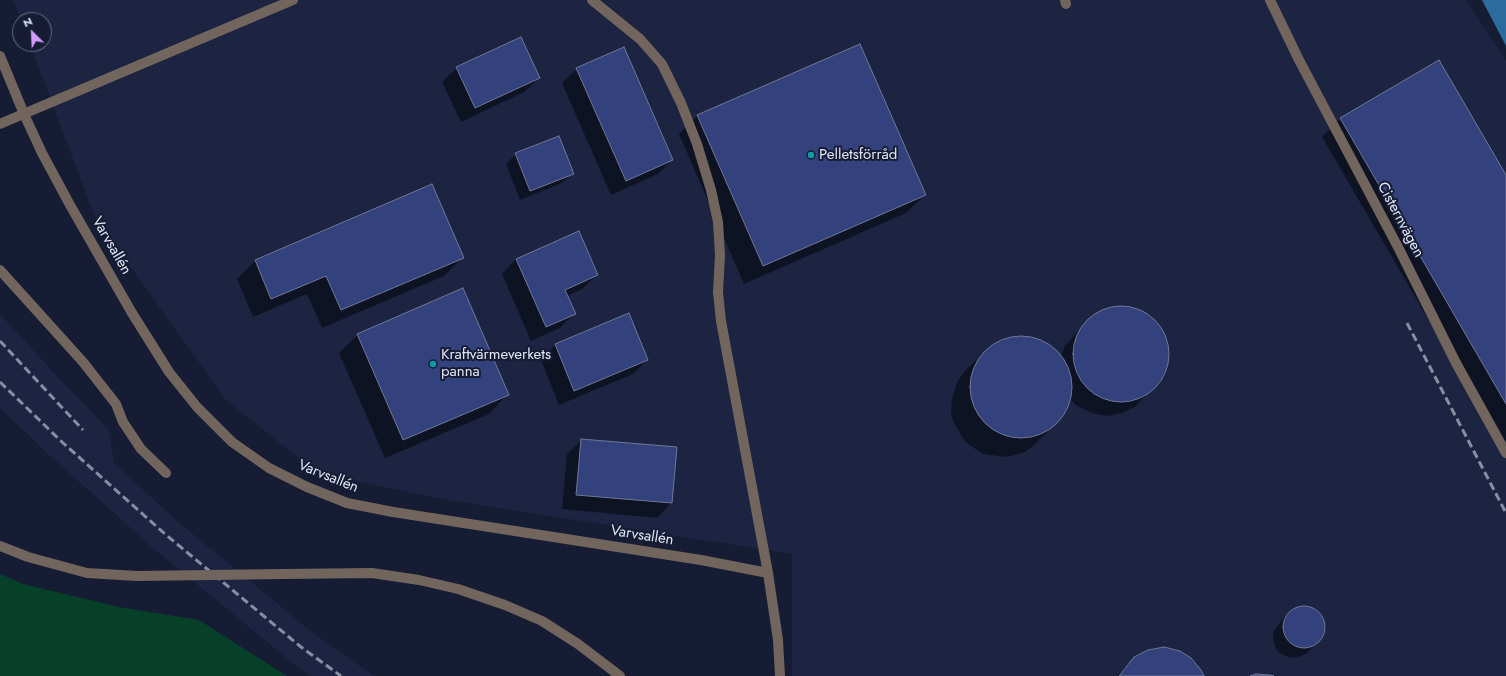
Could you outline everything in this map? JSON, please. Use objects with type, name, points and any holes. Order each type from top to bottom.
[{"type":"street","points":[[0,124],[293,0]]},
{"type":"street","points":[[592,0],[640,39],[662,64],[682,102],[711,190],[718,222],[720,256],[718,292],[721,321],[768,574],[778,640],[780,676]]},
{"type":"street","name":"Cisternvägen","points":[[1270,0],[1299,60],[1399,249],[1456,363],[1506,453]]},
{"type":"street","name":"Varvsallén","points":[[0,56],[42,153],[132,313],[169,372],[197,408],[232,442],[269,468],[308,487],[347,503],[433,519],[701,560],[768,574]]},
{"type":"street","points":[[0,270],[83,362],[116,404],[123,422],[141,449],[166,473]]},
{"type":"street","points":[[0,546],[28,557],[87,573],[137,576],[372,573],[419,580],[458,589],[505,605],[542,621],[578,644],[620,676]]},
{"type":"shaded area","points":[[13,0],[1466,0],[1506,61],[1506,676],[792,676],[792,554],[447,500],[319,474],[226,400],[95,217],[33,52],[52,52],[52,12],[18,12]]},
{"type":"shaded area","points":[[1482,0],[1506,0],[1506,46]]},
{"type":"shaded area","points":[[0,314],[109,430],[114,463],[177,521],[312,632],[374,676],[310,676],[153,548],[49,455],[0,408]]},
{"type":"green space","points":[[0,574],[23,584],[119,607],[199,620],[287,676],[0,676]]},
{"type":"building","points":[[521,37],[540,78],[475,108],[456,67]]},
{"type":"building","name":"Pelletsförråd","points":[[860,44],[926,195],[763,266],[697,115]]},
{"type":"building","points":[[624,47],[673,160],[626,181],[576,68]]},
{"type":"building","points":[[1439,60],[1506,175],[1506,404],[1340,118]]},
{"type":"building","points":[[559,136],[574,174],[530,191],[515,153]]},
{"type":"building","points":[[432,184],[464,258],[341,310],[326,276],[271,299],[255,260]]},
{"type":"building","points":[[579,231],[598,275],[565,290],[576,314],[546,327],[516,259]]},
{"type":"building","name":"Kraftvärmeverkets panna","points":[[463,288],[509,395],[403,440],[357,334]]},
{"type":"building","points":[[1121,306],[1139,310],[1148,314],[1155,320],[1161,327],[1165,336],[1169,354],[1165,372],[1161,381],[1155,388],[1148,394],[1139,398],[1121,402],[1103,398],[1094,394],[1087,388],[1081,381],[1077,372],[1073,354],[1077,336],[1081,327],[1087,320],[1094,314],[1103,310]]},
{"type":"building","points":[[629,313],[648,360],[574,391],[555,344]]},
{"type":"building","points":[[1021,336],[1031,337],[1050,344],[1064,358],[1071,377],[1071,397],[1064,416],[1050,430],[1031,437],[1021,438],[1011,437],[992,430],[978,416],[971,397],[970,387],[971,377],[978,358],[992,344],[1011,337]]},
{"type":"building","points":[[581,439],[677,447],[672,503],[576,495]]},
{"type":"building","points":[[1300,606],[1308,606],[1316,609],[1322,615],[1325,627],[1322,639],[1316,645],[1308,648],[1300,648],[1292,645],[1286,639],[1283,631],[1283,623],[1286,615],[1292,609]]},
{"type":"building","points":[[1164,647],[1180,651],[1191,658],[1204,676],[1119,676],[1134,657],[1148,650]]},
{"type":"building","points":[[1256,674],[1270,675],[1274,676],[1250,676]]},
{"type":"railway","points":[[1407,323],[1506,513]]},
{"type":"railway","points":[[0,341],[83,430]]},
{"type":"railway","points":[[0,382],[62,442],[165,534],[301,647],[341,676]]},
{"type":"place","name":"Pelletsförråd","points":[[811,155]]},
{"type":"place","name":"Kraftvärmeverkets panna","points":[[433,364]]}]
